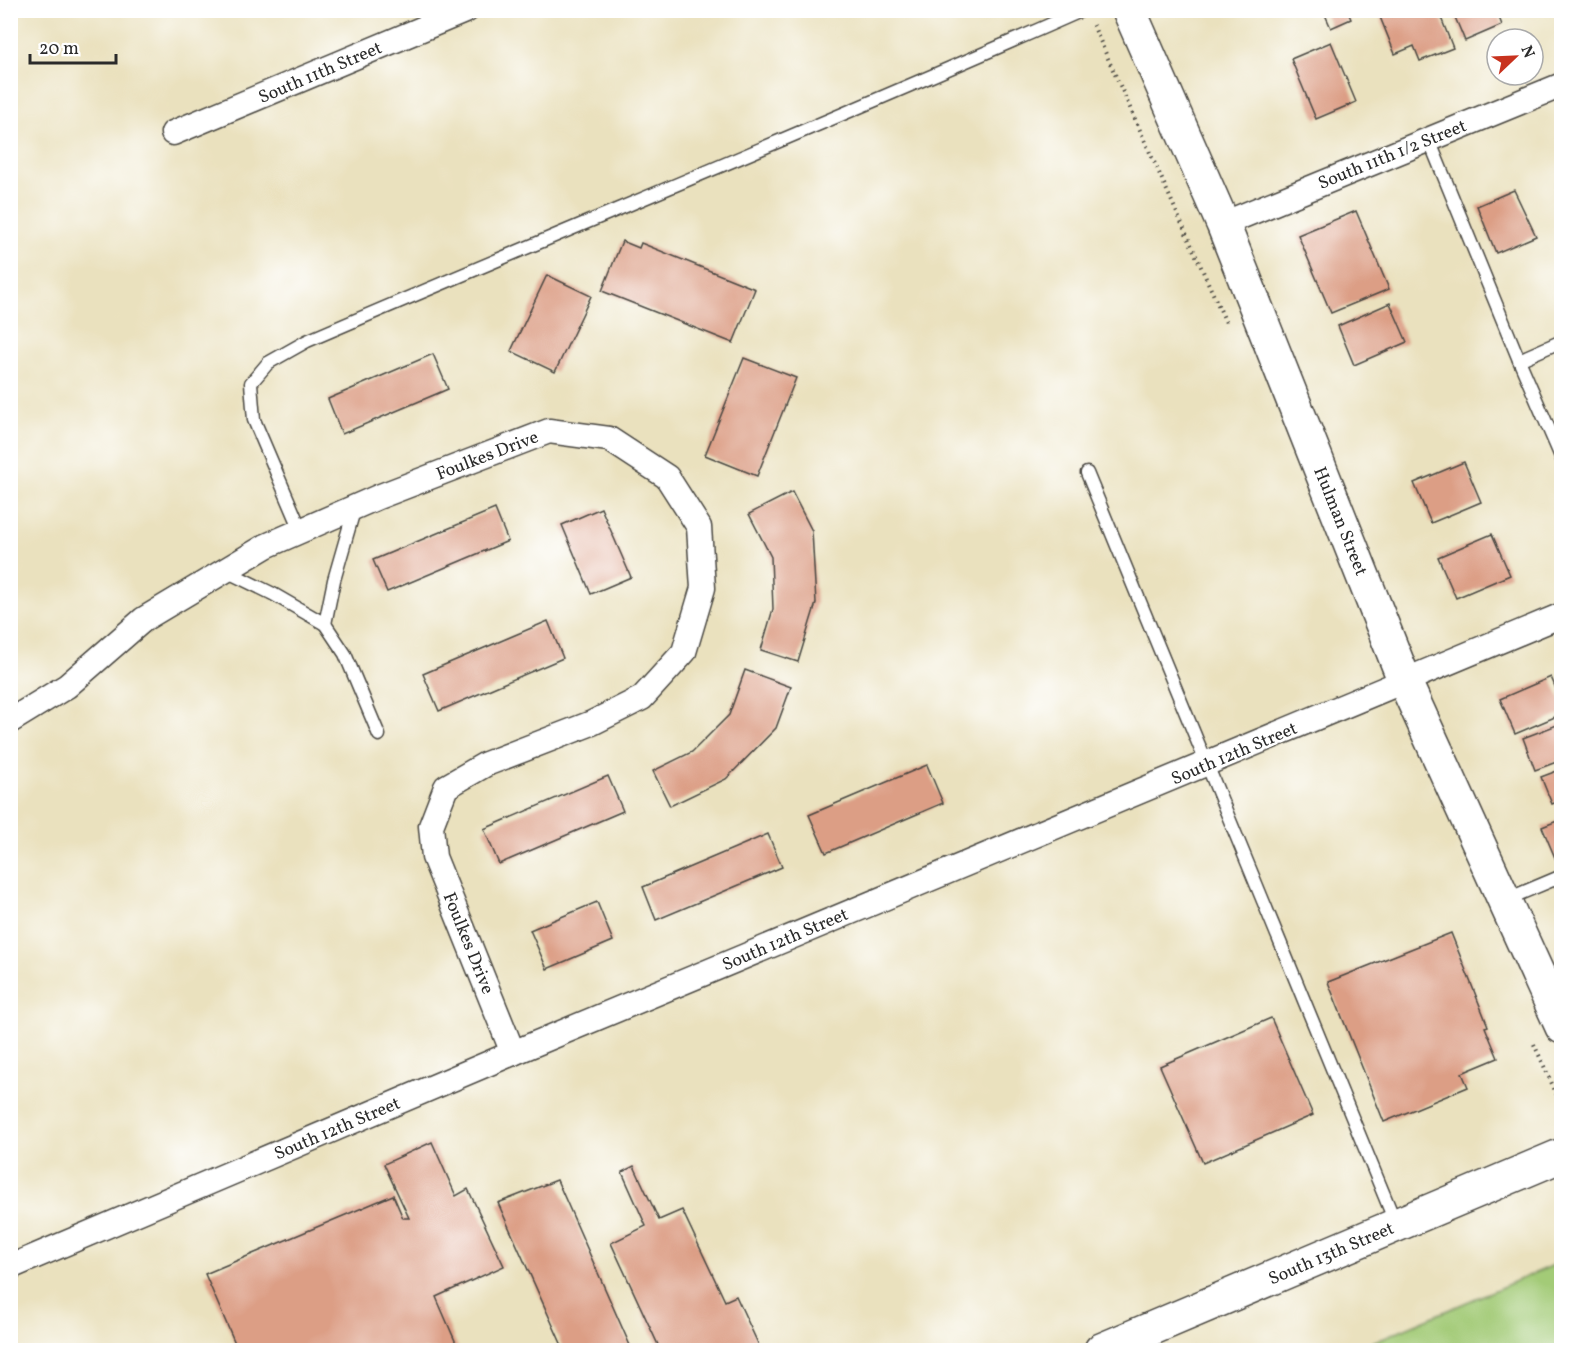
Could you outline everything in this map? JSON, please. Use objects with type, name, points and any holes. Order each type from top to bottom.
[{"type":"street","name":"South 11th Street","points":[[173,133],[467,10]]},
{"type":"street","name":"Hulman Street","points":[[1129,10],[1223,224],[1405,682],[1562,1027]]},
{"type":"street","name":"South 11th 1/2 Street","points":[[1223,224],[1562,85]]},
{"type":"street","name":"Foulkes Drive","points":[[10,721],[67,686],[144,619],[266,546],[355,507],[549,431],[609,439],[667,477],[699,527],[703,588],[684,652],[642,698],[592,723],[486,765],[446,787],[430,826],[434,857],[513,1053]]},
{"type":"street","name":"South 12th Street","points":[[10,1267],[513,1053],[1562,615]]},
{"type":"street","name":"South 13th Street","points":[[1101,1350],[1562,1155]]},
{"type":"lane","points":[[301,530],[254,420],[251,383],[268,363],[307,341],[652,193],[897,92],[1083,10]]},
{"type":"lane","points":[[1429,140],[1562,459]]},
{"type":"lane","points":[[1519,360],[1562,341]]},
{"type":"lane","points":[[1087,472],[1396,1225]]},
{"type":"lane","points":[[325,624],[334,580],[355,507]]},
{"type":"lane","points":[[224,570],[273,594],[325,624],[345,654],[379,735]]},
{"type":"lane","points":[[1504,900],[1562,876]]},
{"type":"green space","points":[[1561,1262],[1561,1350],[1354,1350]]},
{"type":"building","points":[[1323,10],[1347,10],[1351,19],[1331,28]]},
{"type":"building","points":[[1382,10],[1438,10],[1453,48],[1420,61],[1414,46],[1395,54],[1378,12]]},
{"type":"building","points":[[1452,10],[1496,10],[1502,25],[1485,27],[1485,32],[1465,41]]},
{"type":"building","points":[[1331,42],[1356,102],[1316,119],[1291,59]]},
{"type":"building","points":[[1514,190],[1536,236],[1496,253],[1477,206]]},
{"type":"building","points":[[1356,211],[1389,289],[1331,313],[1298,235]]},
{"type":"building","points":[[622,241],[639,248],[641,243],[755,289],[733,343],[602,291]]},
{"type":"building","points":[[547,275],[591,296],[555,372],[511,351]]},
{"type":"building","points":[[1390,303],[1407,342],[1354,365],[1338,326]]},
{"type":"building","points":[[433,354],[448,389],[342,434],[328,399]]},
{"type":"building","points":[[744,358],[796,378],[757,476],[705,455]]},
{"type":"building","points":[[1464,462],[1481,502],[1431,523],[1414,483]]},
{"type":"building","points":[[792,492],[812,531],[816,603],[798,662],[761,650],[773,609],[771,557],[749,514]]},
{"type":"building","points":[[601,508],[631,577],[591,594],[562,525]]},
{"type":"building","points":[[495,509],[508,541],[387,592],[373,560]]},
{"type":"building","points":[[1492,534],[1510,575],[1456,598],[1438,557]]},
{"type":"building","points":[[548,621],[563,658],[439,711],[423,674]]},
{"type":"building","points":[[745,670],[791,687],[776,728],[726,779],[670,806],[653,771],[692,752],[729,715]]},
{"type":"building","points":[[1551,677],[1562,703],[1562,714],[1515,734],[1500,699]]},
{"type":"building","points":[[1562,723],[1562,760],[1535,770],[1523,738]]},
{"type":"building","points":[[927,765],[943,803],[826,853],[809,815]]},
{"type":"building","points":[[1562,769],[1562,800],[1552,804],[1541,777]]},
{"type":"building","points":[[608,776],[623,811],[499,864],[484,829]]},
{"type":"building","points":[[1562,819],[1562,858],[1556,860],[1542,827]]},
{"type":"building","points":[[768,834],[782,867],[656,920],[643,887]]},
{"type":"building","points":[[597,902],[613,941],[547,969],[530,930]]},
{"type":"building","points":[[1451,933],[1488,1026],[1485,1027],[1498,1058],[1462,1073],[1468,1087],[1384,1122],[1328,982]]},
{"type":"building","points":[[1271,1018],[1313,1115],[1203,1163],[1160,1066]]},
{"type":"building","points":[[432,1142],[456,1196],[468,1189],[504,1266],[436,1297],[459,1350],[238,1350],[205,1274],[393,1195],[403,1218],[409,1218],[384,1164]]},
{"type":"building","points":[[634,1166],[659,1220],[682,1210],[725,1301],[736,1296],[761,1350],[653,1350],[659,1347],[611,1243],[646,1226],[622,1172]]},
{"type":"building","points":[[557,1180],[632,1350],[564,1350],[498,1203]]}]
